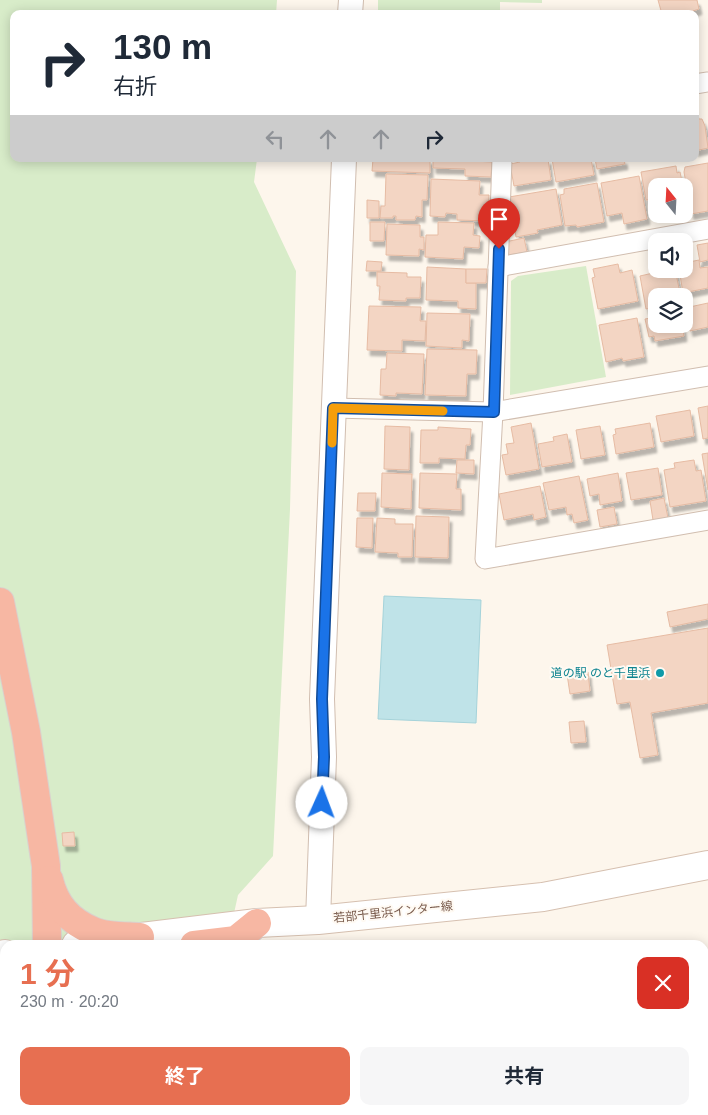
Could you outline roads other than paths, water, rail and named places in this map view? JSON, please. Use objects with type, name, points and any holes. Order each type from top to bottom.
[{"type":"highway","points":[[0,602],[26,732],[46,866],[52,891],[61,909],[74,920],[94,932],[140,937]]},
{"type":"highway","points":[[46,866],[47,940]]},
{"type":"highway","points":[[236,940],[257,923]]},
{"type":"main road","name":"若部千里浜インター線","points":[[116,940],[257,923],[318,920],[543,897],[708,865]]},
{"type":"street","points":[[318,920],[324,757],[322,689],[344,162]]},
{"type":"street","points":[[502,162],[494,412],[485,559],[708,520]]},
{"type":"street","points":[[498,267],[708,229]]},
{"type":"street","points":[[333,408],[494,412],[708,376]]},
{"type":"water","points":[[384,596],[481,600],[476,723],[378,719]]},
{"type":"place","name":"道の駅 のと千里浜","points":[[660,673]]}]
